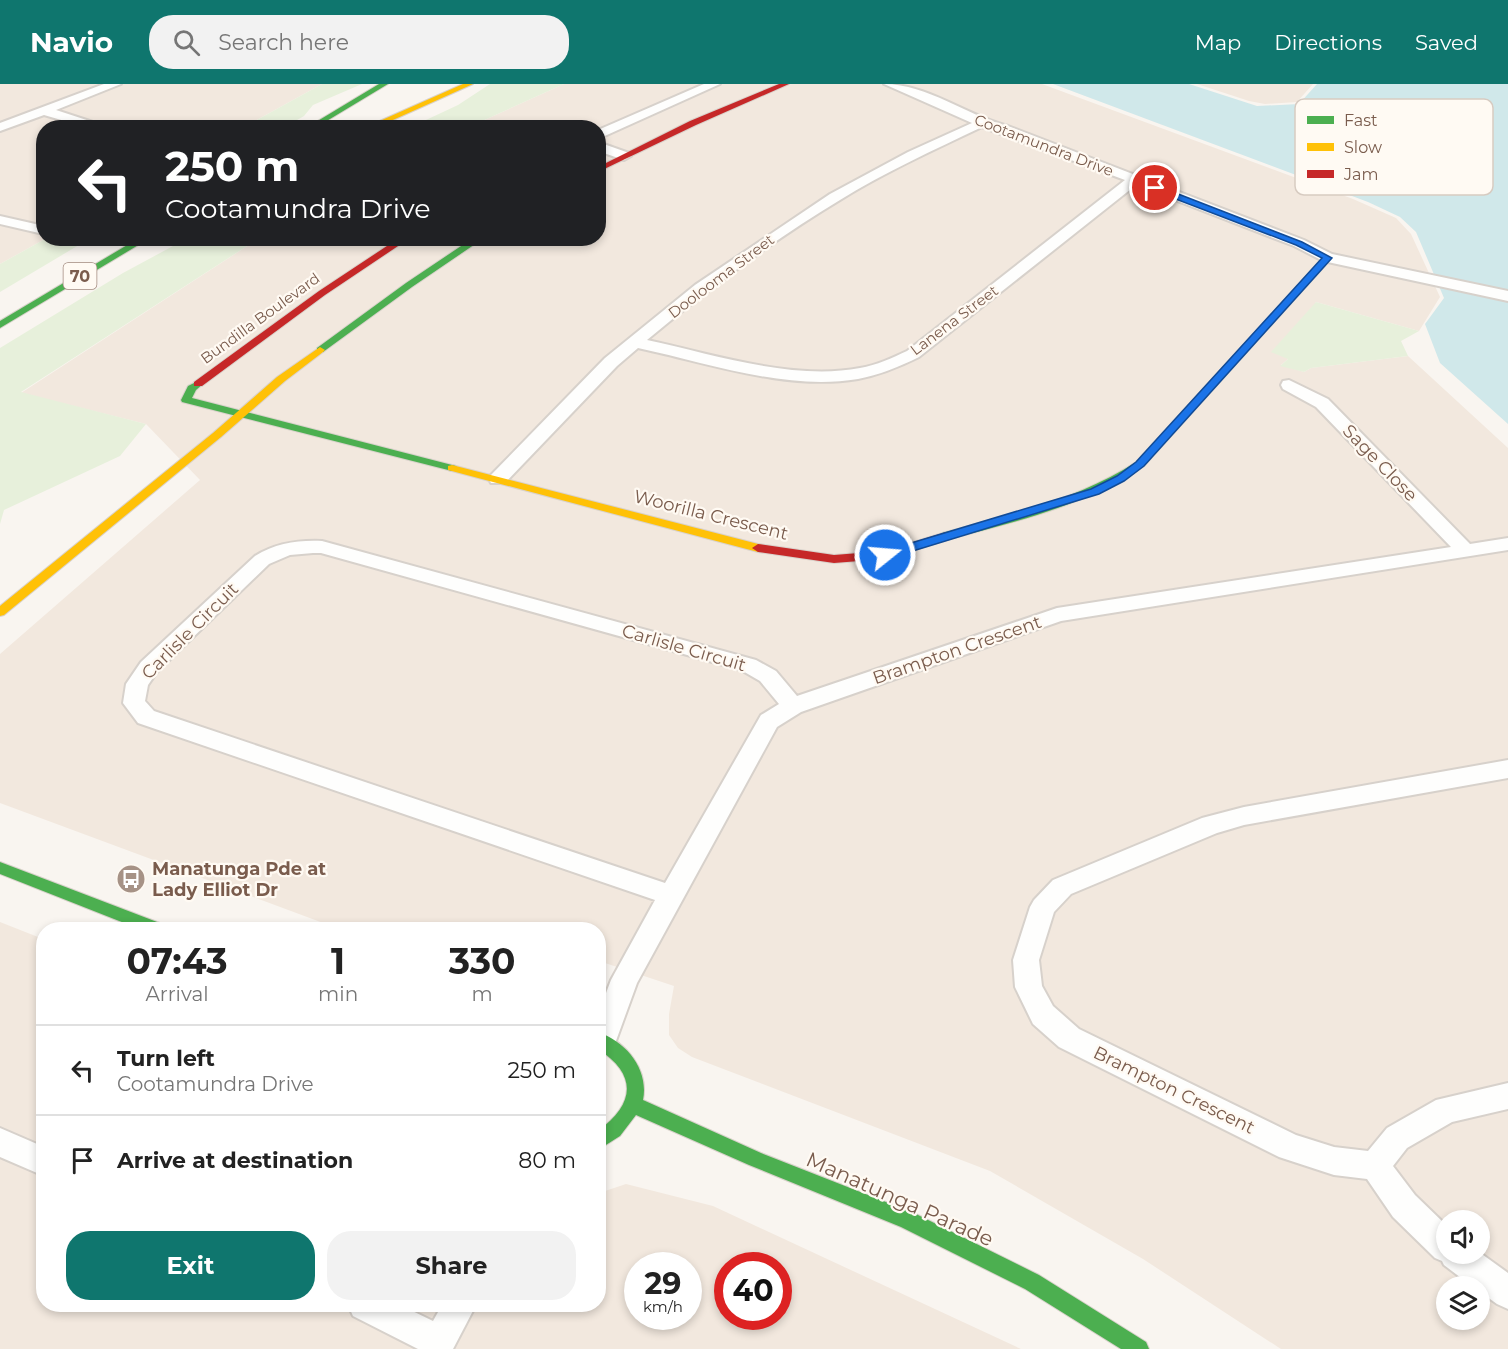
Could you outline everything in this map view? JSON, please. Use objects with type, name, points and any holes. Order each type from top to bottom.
[{"type":"main road","points":[[323,120],[384,84]]},
{"type":"main road","points":[[386,120],[469,84]]},
{"type":"main road","points":[[606,166],[785,84]]},
{"type":"main road","points":[[15,316],[20,302],[108,246]]},
{"type":"main road","name":"70","points":[[0,325],[133,246]]},
{"type":"main road","name":"Bundilla Boulevard","points":[[240,416],[191,403],[186,400],[186,396],[202,380],[312,300],[394,246]]},
{"type":"main road","points":[[0,612],[332,339],[468,246]]},
{"type":"main road","name":"Woorilla Crescent","points":[[240,416],[498,479],[766,550],[834,560],[885,555],[1095,491],[1120,479],[1140,464],[1328,258]]},
{"type":"main road","points":[[0,868],[138,922]]},
{"type":"main road","points":[[606,1042],[625,1054],[634,1070],[637,1087],[634,1105],[624,1122],[606,1138]]},
{"type":"main road","name":"Manatunga Parade","points":[[634,1105],[755,1159],[907,1220],[1032,1282],[1139,1349]]},
{"type":"street","points":[[0,127],[115,84]]},
{"type":"street","points":[[606,131],[714,84]]},
{"type":"street","name":"Cootamundra Drive","points":[[890,84],[964,113],[981,123],[1004,129],[1299,243],[1328,258],[1361,263],[1508,296]]},
{"type":"street","points":[[44,111],[76,120]]},
{"type":"street","name":"Doolooma Street","points":[[498,479],[611,362],[700,288],[769,239],[836,197],[913,155],[981,123]]},
{"type":"street","points":[[606,149],[624,156]]},
{"type":"street","name":"Lanena Street","points":[[635,342],[773,371],[807,375],[849,375],[886,366],[913,354],[1134,180]]},
{"type":"street","points":[[0,220],[36,228]]},
{"type":"street","name":"Sage Close","points":[[1289,385],[1322,403],[1465,550]]},
{"type":"street","name":"Brampton Crescent","points":[[606,1027],[624,980],[770,721],[793,706],[1058,615],[1508,544]]},
{"type":"street","name":"Carlisle Circuit","points":[[671,895],[146,717],[134,703],[137,684],[149,667],[262,561],[278,550],[300,546],[322,547],[748,665],[768,676],[793,706]]},
{"type":"street","name":"Brampton Crescent","points":[[1376,1166],[1334,1161],[1290,1147],[1069,1038],[1043,1015],[1029,987],[1026,960],[1043,907],[1062,887],[1211,825],[1244,816],[1508,769]]},
{"type":"street","points":[[1436,1237],[1404,1206],[1376,1166],[1397,1138],[1446,1110],[1508,1096]]},
{"type":"street","points":[[0,1142],[36,1158]]},
{"type":"street","points":[[1469,1264],[1508,1293]]},
{"type":"street","points":[[377,1312],[437,1345],[456,1312]]},
{"type":"shaded area","points":[[0,84],[322,84],[257,120],[36,120],[36,244],[0,264]]},
{"type":"shaded area","points":[[564,84],[1042,84],[1295,178],[1295,195],[1342,195],[1396,218],[1411,234],[1440,297],[1419,331],[1316,302],[1288,359],[1281,365],[1304,372],[1311,368],[1408,356],[1508,448],[1508,1349],[1281,1349],[1143,1259],[990,1171],[692,1057],[678,1048],[669,1035],[669,1014],[674,986],[606,963],[606,922],[320,922],[0,803],[0,654],[200,480],[146,424],[21,393],[247,246],[606,246],[606,120],[484,120]]},
{"type":"shaded area","points":[[1197,84],[1313,84],[1300,99],[1295,99],[1295,102],[1265,104]]},
{"type":"shaded area","points":[[0,922],[36,936],[36,1312],[606,1312],[606,1191],[626,1184],[713,1206],[1021,1349],[0,1349]]},
{"type":"green space","points":[[322,84],[362,84],[313,105],[304,116],[297,120],[257,120]]},
{"type":"green space","points":[[490,84],[564,84],[484,120],[426,120],[458,105]]},
{"type":"green space","points":[[36,244],[36,246],[77,246],[0,292],[0,264]]},
{"type":"green space","points":[[173,246],[247,246],[21,392],[146,424],[120,456],[4,510],[0,524],[0,348],[123,273]]},
{"type":"green space","points":[[1316,302],[1419,331],[1401,341],[1408,356],[1311,368],[1304,372],[1280,366],[1288,359],[1271,352]]},
{"type":"water","points":[[1053,84],[1189,84],[1257,106],[1295,104],[1295,175]]},
{"type":"water","points":[[1317,84],[1508,84],[1508,424],[1440,363],[1425,324],[1444,298],[1416,232],[1400,217],[1349,195],[1493,195],[1493,99],[1304,99]]},
{"type":"traffic: fast","points":[[323,120],[384,84]]},
{"type":"traffic: fast","points":[[0,325],[133,246]]},
{"type":"traffic: fast","points":[[320,350],[409,285],[468,246]]},
{"type":"traffic: fast","points":[[946,536],[1073,499],[1120,477],[1140,464],[1328,258]]},
{"type":"traffic: fast","points":[[198,384],[192,388],[186,400],[452,468]]},
{"type":"traffic: fast","points":[[0,868],[138,922]]},
{"type":"traffic: fast","points":[[606,1044],[628,1063],[634,1076],[636,1090],[626,1117],[606,1136]]},
{"type":"traffic: fast","points":[[634,1105],[755,1159],[907,1220],[1032,1282],[1139,1349]]},
{"type":"traffic: slow","points":[[386,120],[469,84]]},
{"type":"traffic: slow","points":[[0,612],[217,435],[281,379],[320,350]]},
{"type":"traffic: slow","points":[[452,468],[758,548]]},
{"type":"traffic: jam","points":[[606,166],[693,123],[785,84]]},
{"type":"traffic: jam","points":[[198,384],[322,293],[394,246]]},
{"type":"traffic: jam","points":[[758,548],[834,559],[885,555],[946,536]]},
{"type":"place","name":"Manatunga Pde at Lady Elliot Dr","points":[[131,879]]},
{"type":"route","points":[[885,555],[1095,491],[1120,479],[1140,464],[1328,258],[1299,243],[1155,188]]}]
